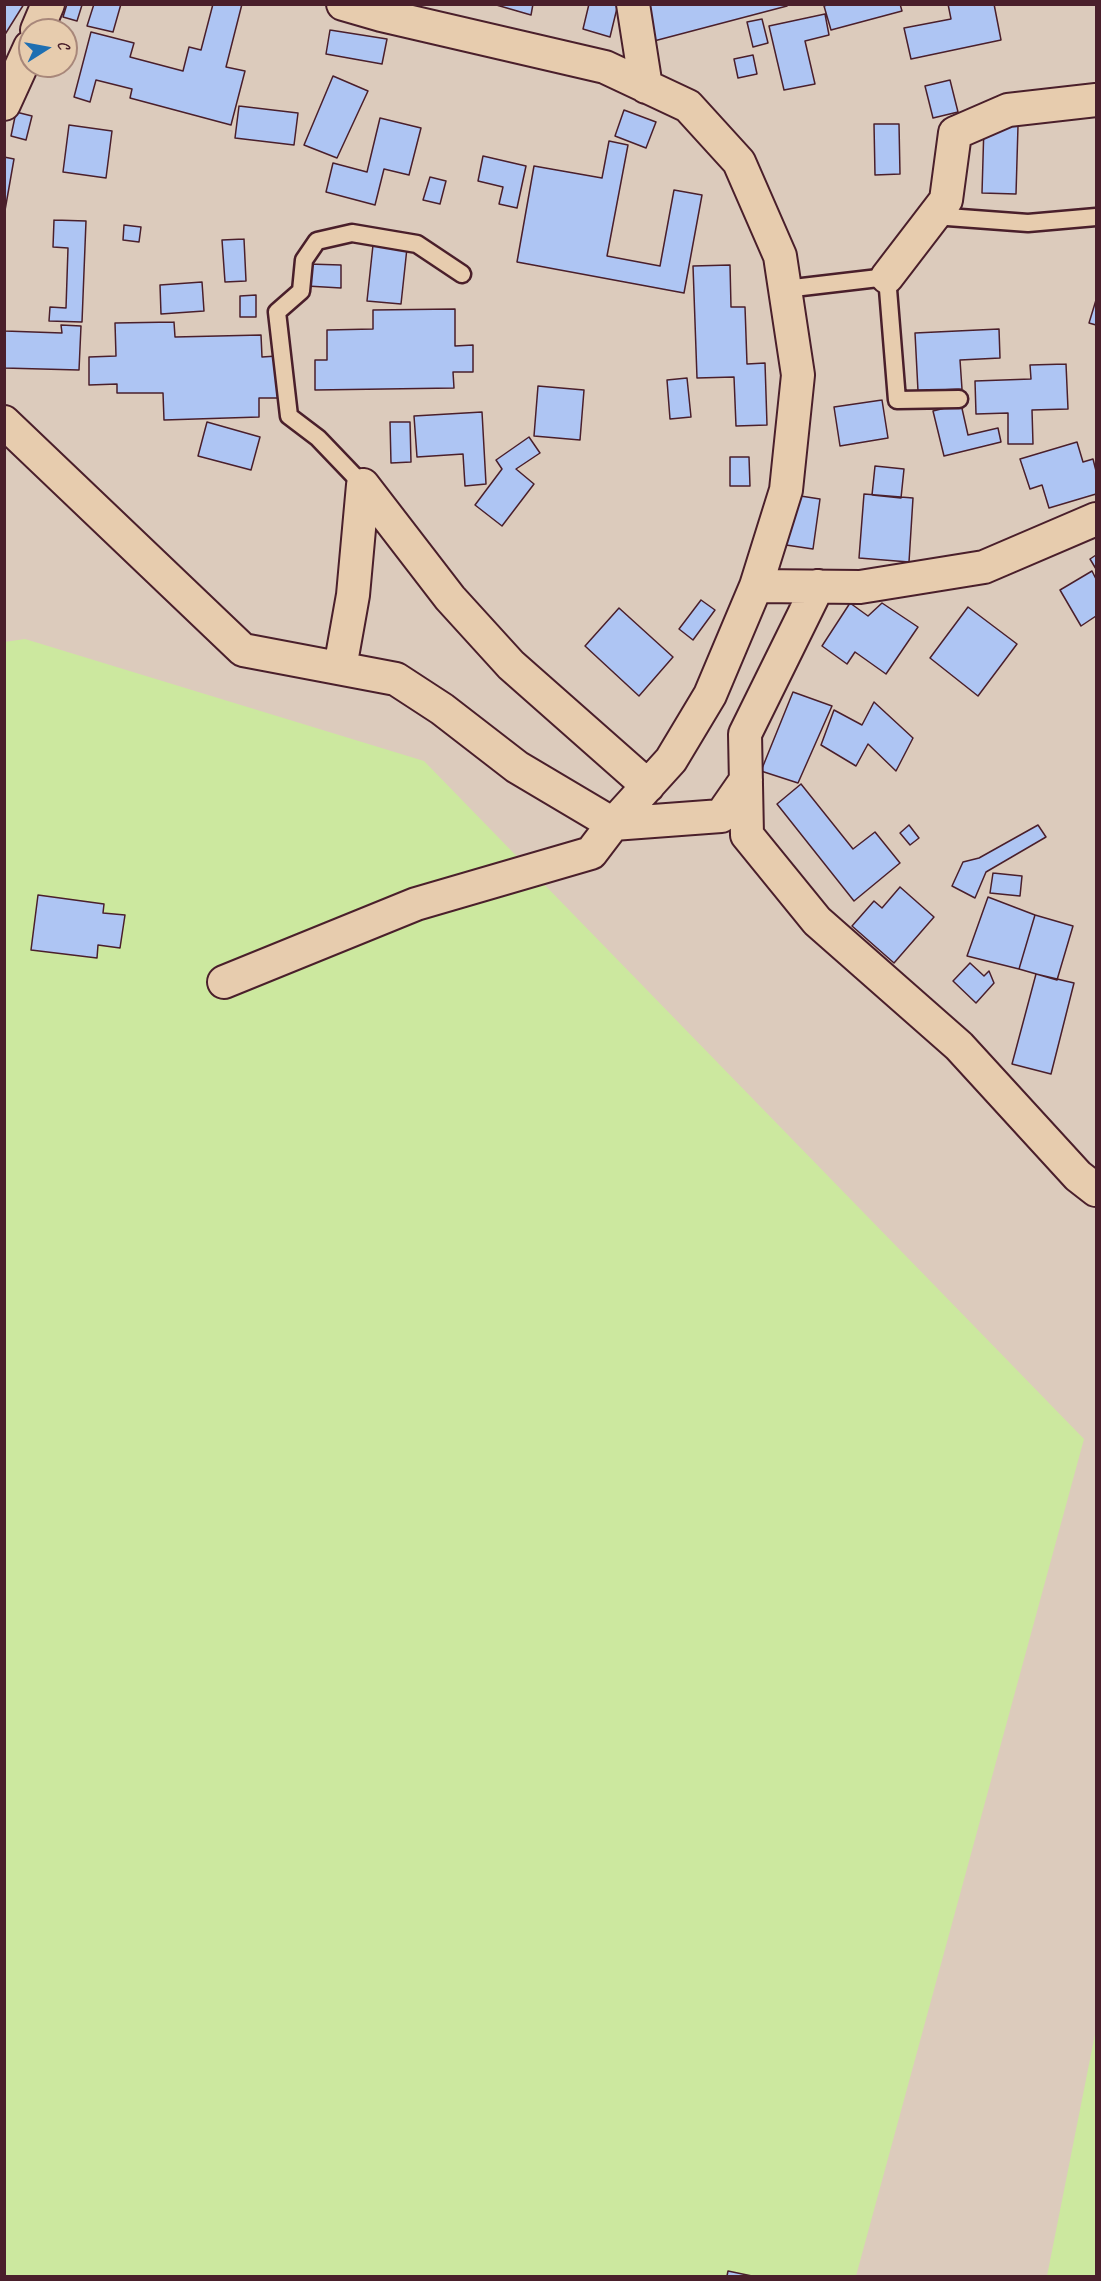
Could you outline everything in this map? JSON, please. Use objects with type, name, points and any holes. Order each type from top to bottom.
[{"type":"street","points":[[42,18],[48,4]]},
{"type":"street","points":[[224,982],[416,904],[591,853],[613,824],[671,760],[710,695],[756,586],[786,490],[798,375],[780,256],[740,162],[688,106],[605,67],[381,15],[343,4]]},
{"type":"street","points":[[633,4],[646,87]]},
{"type":"street","points":[[4,104],[18,73]]},
{"type":"street","points":[[887,277],[946,200],[955,133],[1008,110],[1096,100]]},
{"type":"street","points":[[4,422],[243,650],[396,679],[442,709],[518,767],[613,824],[721,816],[746,780]]},
{"type":"street","points":[[340,668],[353,596],[363,485]]},
{"type":"street","points":[[363,485],[450,598],[512,665],[648,786]]},
{"type":"street","points":[[756,586],[860,587],[984,567],[1096,519]]},
{"type":"street","points":[[818,586],[745,734],[747,835],[817,921],[959,1046],[1077,1176],[1096,1190]]},
{"type":"lane","points":[[934,216],[1028,223],[1096,217]]},
{"type":"lane","points":[[363,485],[318,438],[290,416],[278,312],[301,291],[304,260],[317,241],[352,233],[417,244],[462,274]]},
{"type":"lane","points":[[785,289],[887,277],[897,400],[959,399]]},
{"type":"green space","points":[[25,639],[424,761],[1084,1439],[856,2276],[5,2276],[4,642]]},
{"type":"green space","points":[[1096,2029],[1096,2276],[1047,2276]]},
{"type":"building","points":[[4,4],[24,4],[4,36]]},
{"type":"building","points":[[67,4],[82,5],[78,18],[63,17]]},
{"type":"building","points":[[94,4],[121,4],[113,32],[87,26]]},
{"type":"building","points":[[213,4],[242,4],[226,67],[245,71],[231,125],[130,98],[132,89],[96,80],[90,102],[74,97],[91,32],[134,43],[130,57],[183,71],[189,47],[201,50]]},
{"type":"building","points":[[493,4],[533,4],[531,15]]},
{"type":"building","points":[[589,4],[618,4],[610,37],[583,29]]},
{"type":"building","points":[[645,4],[786,4],[787,6],[654,41]]},
{"type":"building","points":[[830,4],[900,4],[902,11],[831,30],[824,6]]},
{"type":"building","points":[[948,4],[994,4],[1001,40],[911,59],[904,28],[951,19]]},
{"type":"building","points":[[825,14],[829,35],[805,41],[815,84],[784,90],[769,26]]},
{"type":"building","points":[[762,19],[768,43],[753,47],[747,22]]},
{"type":"building","points":[[330,30],[387,39],[382,64],[326,54]]},
{"type":"building","points":[[753,55],[757,74],[738,78],[734,59]]},
{"type":"building","points":[[333,76],[368,91],[337,158],[304,145]]},
{"type":"building","points":[[950,80],[958,112],[933,118],[925,86]]},
{"type":"building","points":[[239,106],[298,113],[294,145],[235,138]]},
{"type":"building","points":[[624,110],[656,122],[646,148],[615,136]]},
{"type":"building","points":[[16,112],[32,116],[26,140],[11,136]]},
{"type":"building","points":[[380,118],[421,128],[409,175],[384,169],[375,205],[326,192],[333,163],[367,172]]},
{"type":"building","points":[[874,124],[899,124],[900,174],[875,175]]},
{"type":"building","points":[[69,125],[112,131],[106,178],[63,172]]},
{"type":"building","points":[[984,125],[1018,126],[1016,194],[982,193]]},
{"type":"building","points":[[609,141],[628,145],[607,256],[660,266],[674,190],[702,195],[684,293],[517,262],[534,166],[602,178]]},
{"type":"building","points":[[483,156],[526,166],[517,208],[499,204],[503,187],[478,181]]},
{"type":"building","points":[[4,157],[14,159],[4,216]]},
{"type":"building","points":[[430,177],[446,181],[440,204],[423,200]]},
{"type":"building","points":[[54,220],[86,221],[82,322],[49,321],[50,307],[66,308],[68,248],[53,247]]},
{"type":"building","points":[[124,225],[141,227],[139,242],[123,240]]},
{"type":"building","points":[[244,239],[246,281],[225,282],[222,240]]},
{"type":"building","points":[[373,245],[407,248],[401,304],[367,301]]},
{"type":"building","points":[[308,264],[341,265],[341,288],[307,286]]},
{"type":"building","points":[[730,265],[731,307],[745,307],[747,364],[765,363],[767,425],[736,426],[734,377],[697,378],[693,266]]},
{"type":"building","points":[[202,282],[204,311],[161,314],[160,285]]},
{"type":"building","points":[[256,295],[256,317],[240,317],[240,296]]},
{"type":"building","points":[[1096,300],[1096,325],[1089,323]]},
{"type":"building","points":[[4,309],[5,331],[62,333],[61,325],[81,326],[79,370],[4,368]]},
{"type":"building","points":[[455,309],[455,346],[473,345],[473,372],[453,372],[454,388],[315,390],[315,360],[327,360],[327,330],[373,329],[373,310]]},
{"type":"building","points":[[174,322],[175,337],[261,335],[262,357],[277,356],[278,398],[259,398],[259,417],[164,420],[163,393],[117,393],[117,384],[89,385],[89,357],[116,356],[115,323]]},
{"type":"building","points":[[999,329],[1000,358],[960,360],[962,389],[918,391],[915,333]]},
{"type":"building","points":[[1066,364],[1068,409],[1032,410],[1033,444],[1008,444],[1008,413],[976,414],[975,381],[1031,379],[1030,365]]},
{"type":"building","points":[[687,378],[691,417],[670,419],[667,380]]},
{"type":"building","points":[[538,386],[584,390],[580,440],[534,436]]},
{"type":"building","points":[[882,400],[888,438],[840,446],[834,407]]},
{"type":"building","points":[[961,404],[968,435],[998,428],[1001,442],[944,456],[933,411]]},
{"type":"building","points":[[482,412],[486,484],[465,486],[463,454],[417,457],[414,416]]},
{"type":"building","points":[[207,422],[260,437],[251,470],[198,456]]},
{"type":"building","points":[[390,422],[410,422],[411,462],[391,463]]},
{"type":"building","points":[[529,437],[540,453],[516,469],[534,484],[502,526],[475,505],[502,469],[496,460]]},
{"type":"building","points":[[1077,442],[1083,462],[1093,459],[1096,471],[1096,494],[1049,508],[1042,485],[1030,489],[1020,459]]},
{"type":"building","points":[[730,457],[749,457],[750,486],[730,486]]},
{"type":"building","points":[[875,466],[904,469],[901,498],[872,495]]},
{"type":"building","points":[[864,494],[913,498],[909,562],[859,558]]},
{"type":"building","points":[[794,495],[820,499],[813,549],[786,545]]},
{"type":"building","points":[[1096,555],[1096,569],[1090,559]]},
{"type":"building","points":[[1092,571],[1096,579],[1096,616],[1081,626],[1060,590]]},
{"type":"building","points":[[701,600],[715,610],[693,640],[679,629]]},
{"type":"building","points":[[850,603],[868,616],[882,603],[918,627],[886,674],[855,652],[847,664],[822,646]]},
{"type":"building","points":[[968,607],[1017,644],[978,696],[930,658]]},
{"type":"building","points":[[619,608],[673,657],[639,696],[585,646]]},
{"type":"building","points":[[793,692],[832,706],[798,783],[761,771]]},
{"type":"building","points":[[874,702],[913,738],[896,771],[868,744],[856,766],[821,745],[834,710],[862,725]]},
{"type":"building","points":[[801,784],[853,849],[875,832],[900,863],[854,901],[777,804]]},
{"type":"building","points":[[909,825],[919,838],[910,845],[900,833]]},
{"type":"building","points":[[1038,825],[1046,837],[986,872],[975,898],[952,886],[963,862],[979,858]]},
{"type":"building","points":[[993,873],[1022,876],[1020,896],[990,893]]},
{"type":"building","points":[[900,887],[934,917],[894,963],[852,926],[874,901],[882,908]]},
{"type":"building","points":[[38,895],[104,904],[103,913],[125,915],[120,948],[98,945],[97,958],[31,950]]},
{"type":"building","points":[[988,897],[1035,915],[1019,969],[967,956]]},
{"type":"building","points":[[1035,915],[1073,926],[1057,980],[1019,969]]},
{"type":"building","points":[[970,963],[984,976],[989,971],[994,983],[976,1003],[953,981]]},
{"type":"building","points":[[1036,974],[1074,983],[1051,1074],[1012,1064]]},
{"type":"building","points":[[728,2271],[752,2276],[727,2276]]}]
